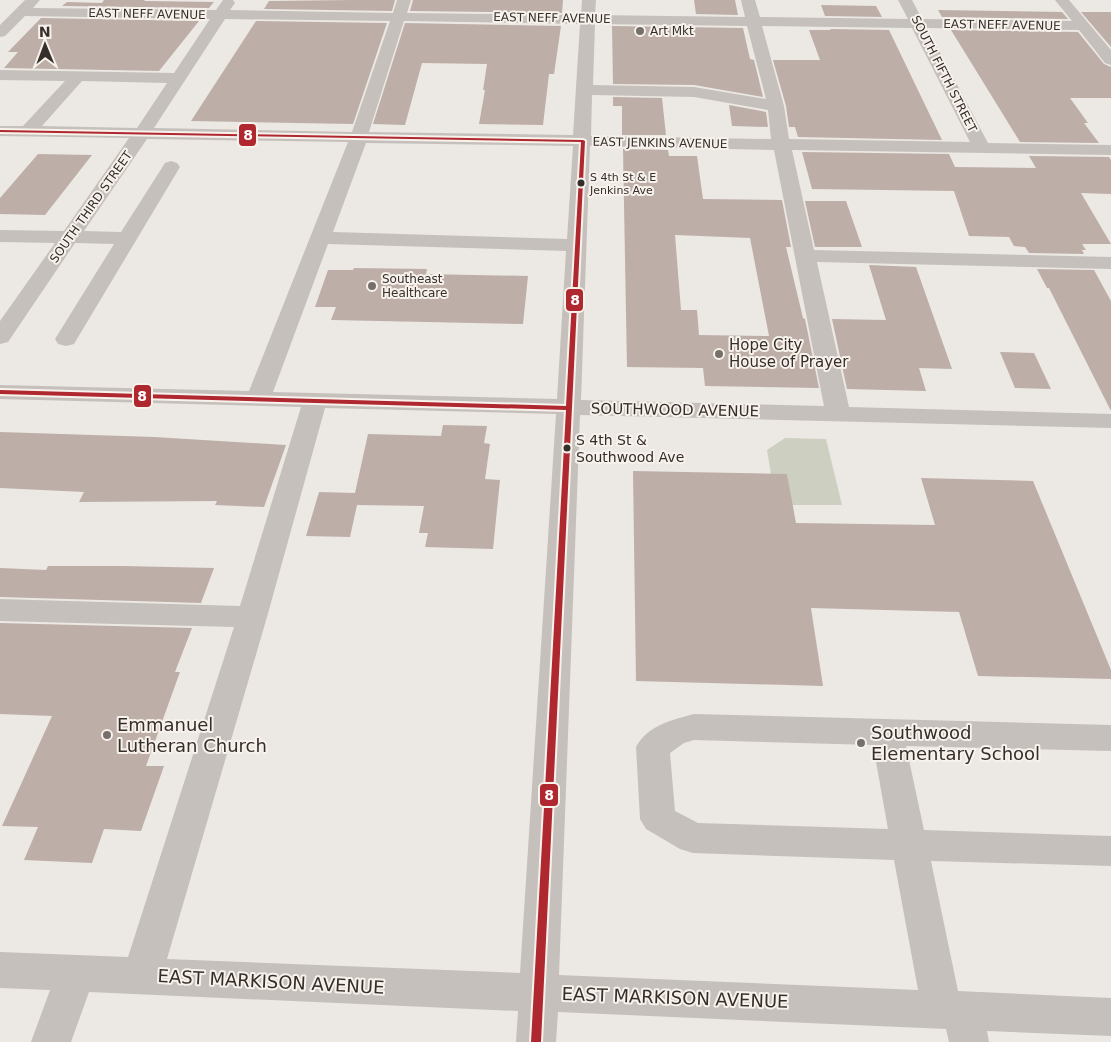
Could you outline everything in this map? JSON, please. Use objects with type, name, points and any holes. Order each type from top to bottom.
[{"type":"street","points":[[0,32],[33,0]]},
{"type":"street","points":[[258,399],[359,137],[404,0]]},
{"type":"street","points":[[536,1042],[589,0]]},
{"type":"street","points":[[748,0],[776,106],[782,144],[838,414]]},
{"type":"street","name":"SOUTH FIFTH STREET","points":[[906,0],[982,148]]},
{"type":"street","points":[[1062,0],[1111,60]]},
{"type":"street","name":"EAST NEFF AVENUE","points":[[21,12],[225,7],[399,16],[1083,26]]},
{"type":"street","name":"SOUTH THIRD STREET","points":[[0,337],[142,133],[225,7]]},
{"type":"street","points":[[0,75],[178,78]]},
{"type":"street","points":[[28,131],[77,76]]},
{"type":"street","points":[[585,90],[694,92],[776,106]]},
{"type":"street","name":"EAST JENKINS AVENUE","points":[[2,133],[28,131],[1111,150]]},
{"type":"street","points":[[66,339],[171,167]]},
{"type":"street","points":[[0,236],[128,238]]},
{"type":"street","points":[[320,238],[577,246]]},
{"type":"street","points":[[805,256],[1111,263]]},
{"type":"street","name":"SOUTHWOOD AVENUE","points":[[0,392],[1111,421]]},
{"type":"street","points":[[142,976],[252,617],[314,401]]},
{"type":"street","points":[[0,610],[252,617]]},
{"type":"street","points":[[1111,738],[694,727],[673,733],[653,747],[658,819],[693,838],[1111,851]]},
{"type":"street","points":[[887,732],[909,845],[957,1021]]},
{"type":"street","name":"EAST MARKISON AVENUE","points":[[0,970],[539,993],[957,1021],[1111,1017]]},
{"type":"street","points":[[51,1042],[76,973]]},
{"type":"green space","points":[[785,438],[826,439],[842,505],[792,505],[787,474],[771,474],[767,450]]},
{"type":"building","points":[[104,0],[214,2],[209,8],[62,6],[67,2],[102,3]]},
{"type":"building","points":[[395,0],[392,11],[264,9],[269,1]]},
{"type":"building","points":[[413,0],[563,0],[562,13],[410,11]]},
{"type":"building","points":[[694,0],[735,0],[738,15],[696,14]]},
{"type":"building","points":[[821,5],[876,6],[882,17],[825,16]]},
{"type":"building","points":[[938,10],[1062,12],[1068,19],[942,17]]},
{"type":"building","points":[[1081,12],[1111,12],[1111,47]]},
{"type":"building","points":[[41,18],[199,21],[159,71],[4,68],[18,52],[8,52]]},
{"type":"building","points":[[256,21],[387,23],[353,124],[191,121]]},
{"type":"building","points":[[405,23],[561,26],[554,74],[549,74],[543,125],[479,124],[487,64],[422,63],[405,125],[373,124]]},
{"type":"building","points":[[612,26],[743,28],[750,59],[754,60],[763,97],[694,85],[613,84]]},
{"type":"building","points":[[809,30],[889,30],[942,140],[798,137],[795,127],[789,127],[786,106],[773,60],[820,60]]},
{"type":"building","points":[[951,30],[1078,32],[1104,64],[1111,67],[1111,98],[1070,98],[1088,123],[1084,123],[1099,143],[1020,142]]},
{"type":"building","points":[[613,97],[662,98],[666,135],[622,135],[622,106],[613,106]]},
{"type":"building","points":[[729,105],[766,112],[768,127],[732,126]]},
{"type":"building","points":[[623,149],[668,150],[669,156],[697,156],[703,199],[782,200],[791,247],[786,247],[803,318],[805,319],[819,388],[705,386],[703,368],[627,367]],"holes":[[[675,235],[750,238],[769,336],[699,335],[697,310],[681,310]]]},
{"type":"building","points":[[802,152],[949,154],[955,167],[1036,168],[1029,156],[1109,157],[1111,160],[1111,194],[1081,193],[1111,244],[1082,244],[1086,250],[1082,250],[1084,254],[1029,253],[1025,247],[1014,246],[1009,237],[969,236],[954,191],[812,189]]},
{"type":"building","points":[[38,154],[92,155],[45,215],[0,214],[0,198]]},
{"type":"building","points":[[805,201],[846,201],[862,247],[815,247]]},
{"type":"building","points":[[869,265],[916,267],[952,369],[919,368],[926,391],[847,389],[832,319],[886,320]]},
{"type":"building","name":"Southeast Healthcare","points":[[354,268],[427,269],[426,274],[528,276],[523,324],[331,320],[336,307],[315,307],[328,270],[353,270]]},
{"type":"building","points":[[1037,269],[1094,270],[1111,301],[1111,411],[1049,288],[1047,288]]},
{"type":"building","points":[[1000,352],[1034,353],[1051,389],[1015,388]]},
{"type":"building","points":[[443,425],[487,426],[484,443],[490,444],[485,479],[500,480],[493,549],[425,547],[428,533],[419,533],[424,506],[357,505],[350,537],[306,536],[319,492],[355,493],[368,434],[441,436]]},
{"type":"building","points":[[0,432],[154,437],[286,445],[264,507],[215,505],[217,501],[79,502],[84,492],[0,488]]},
{"type":"building","points":[[633,471],[787,474],[796,523],[935,525],[921,478],[1033,481],[1111,670],[1111,679],[978,676],[959,612],[811,608],[823,686],[636,681]]},
{"type":"building","points":[[48,566],[214,568],[201,603],[0,597],[0,568],[46,570]]},
{"type":"building","name":"Emmanuel Lutheran Church","points":[[0,623],[192,628],[175,672],[180,672],[146,766],[164,766],[141,831],[104,829],[92,863],[24,860],[38,827],[2,826],[52,716],[0,714]]},
{"type":"transit line","name":"8","points":[[0,131],[583,141],[536,1042]]},
{"type":"transit line","name":"8","points":[[0,392],[569,408]]},
{"type":"place","name":"Art Mkt","points":[[640,31]]},
{"type":"place","name":"S 4th St & E Jenkins Ave","points":[[581,183]]},
{"type":"place","name":"Southeast Healthcare","points":[[372,286]]},
{"type":"place","name":"Hope City House of Prayer","points":[[719,354]]},
{"type":"place","name":"S 4th St & Southwood Ave","points":[[567,448]]},
{"type":"place","name":"Emmanuel Lutheran Church","points":[[107,735]]},
{"type":"place","name":"Southwood Elementary School","points":[[861,743]]}]
